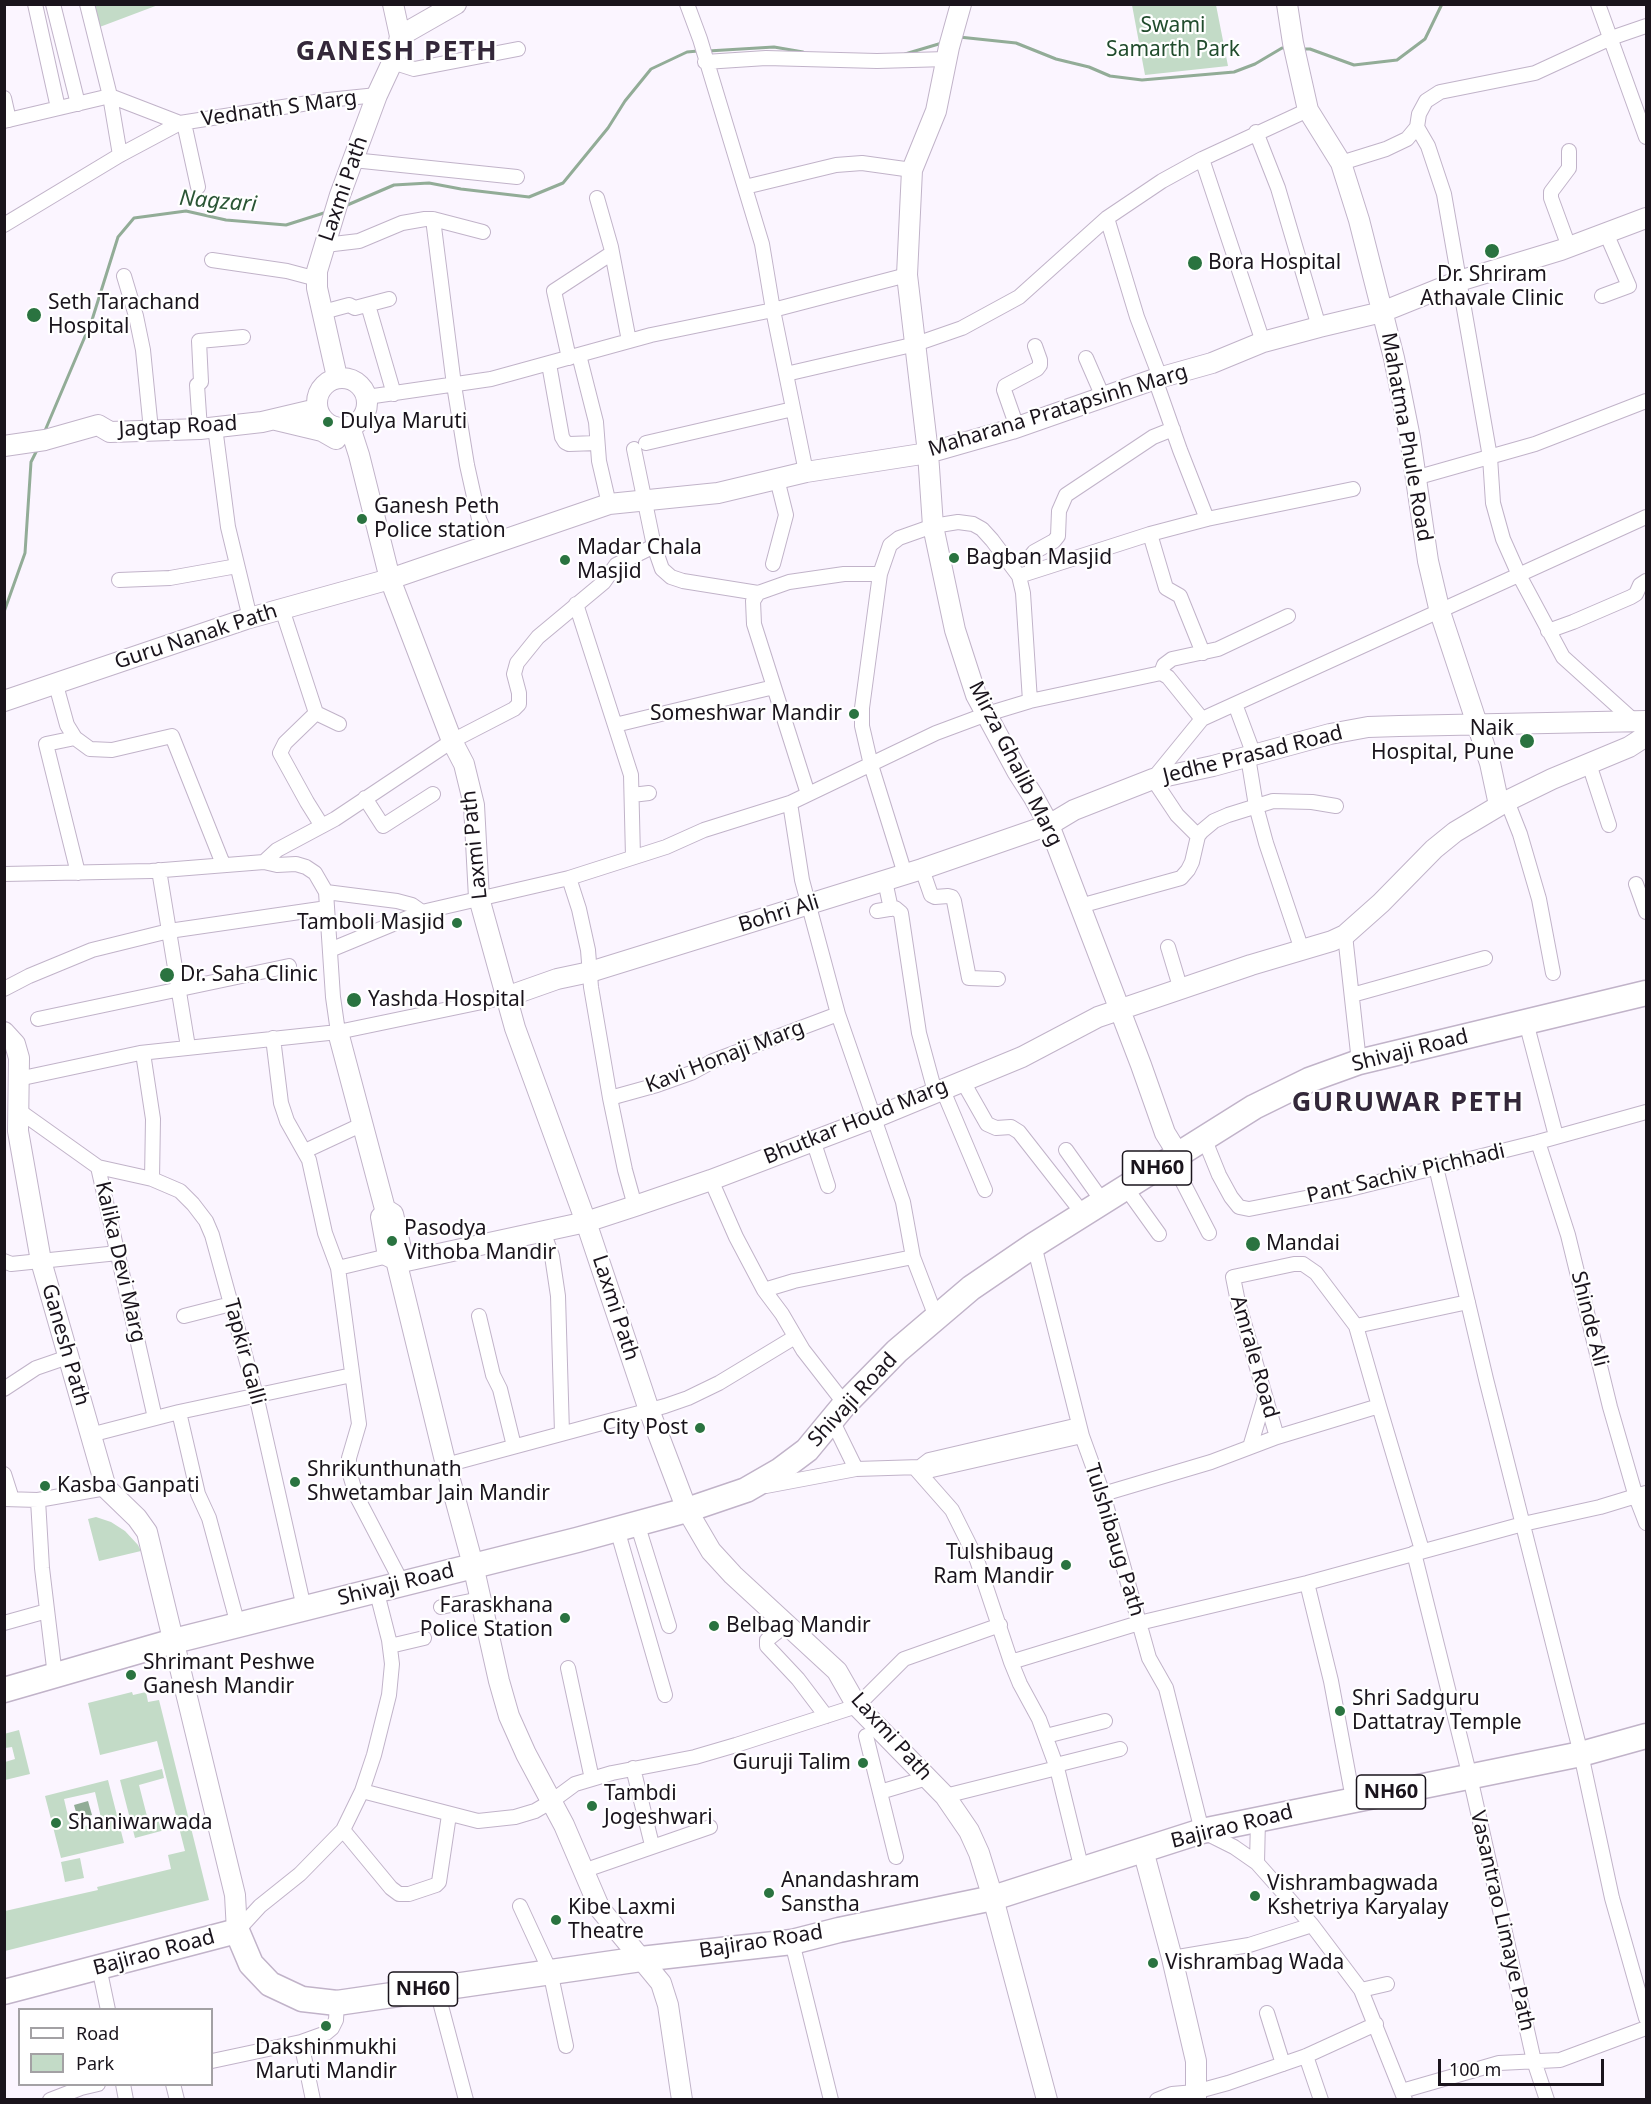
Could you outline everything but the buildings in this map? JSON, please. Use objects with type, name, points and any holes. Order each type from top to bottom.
[{"type":"highway","name":"Shivaji Road","points":[[4,1690],[174,1641],[687,1510],[746,1490],[780,1471],[807,1450],[839,1412],[897,1351],[971,1288],[1034,1245],[1254,1107],[1309,1080],[1359,1062],[1647,993]]},
{"type":"highway","name":"Bajirao Road","points":[[4,1992],[237,1931],[251,1964],[270,1984],[302,1999],[337,2003],[550,1971],[792,1942],[993,1898],[1202,1831],[1581,1754],[1647,1736]]},
{"type":"street","points":[[35,4],[58,108]]},
{"type":"street","points":[[53,4],[78,104]]},
{"type":"street","points":[[87,4],[111,96],[120,155]]},
{"type":"street","name":"Laxmi Path","points":[[337,377],[317,271],[336,209],[400,36],[393,4]]},
{"type":"street","points":[[400,36],[456,4]]},
{"type":"street","points":[[687,4],[700,39],[704,60],[762,244],[806,472]]},
{"type":"street","name":"Mirza Ghalib Marg","points":[[961,4],[936,111],[912,170],[907,274],[928,453],[933,526],[956,630],[976,695],[1049,825],[1174,1156]]},
{"type":"street","name":"Mahatma Phule Road","points":[[1287,4],[1299,75],[1308,110],[1341,163],[1359,220],[1394,358],[1428,561],[1440,612],[1503,803]]},
{"type":"street","points":[[1598,4],[1647,137]]},
{"type":"street","points":[[1359,1062],[1345,935],[1381,903],[1434,849],[1455,832],[1503,803],[1629,747],[1643,738],[1643,724],[1563,657],[1519,575],[1503,539],[1492,503],[1490,457],[1438,172],[1418,127],[1419,114],[1426,101],[1440,92],[1535,73],[1611,38],[1647,26]]},
{"type":"street","points":[[704,60],[766,58],[877,61],[950,46]]},
{"type":"street","points":[[392,62],[414,69],[518,49]]},
{"type":"street","name":"Vednath S Marg","points":[[182,123],[328,100],[377,95]]},
{"type":"street","points":[[4,98],[7,120],[111,96],[182,123]]},
{"type":"street","points":[[786,374],[916,344],[962,328],[1018,297],[1107,218],[1162,181],[1256,132],[1308,110]]},
{"type":"street","points":[[4,225],[120,155],[182,123]]},
{"type":"street","points":[[182,123],[198,187]]},
{"type":"street","points":[[1341,163],[1386,149],[1407,139],[1418,127]]},
{"type":"street","points":[[1256,132],[1278,188],[1319,327]]},
{"type":"street","points":[[1569,151],[1569,168],[1551,192],[1551,198],[1569,247]]},
{"type":"street","points":[[1202,159],[1263,342]]},
{"type":"street","points":[[354,160],[517,177]]},
{"type":"street","points":[[745,187],[836,165],[862,163],[912,170]]},
{"type":"street","points":[[597,198],[612,253],[629,341]]},
{"type":"street","points":[[1107,218],[1173,429],[1207,519]]},
{"type":"street","name":"Maharana Pratapsinh Marg","points":[[390,579],[609,504],[718,493],[806,472],[928,453],[1017,427],[1157,378],[1212,363],[1263,342],[1382,312],[1459,281],[1569,247],[1647,218]]},
{"type":"street","points":[[434,219],[454,385],[479,519],[490,546]]},
{"type":"street","points":[[325,245],[358,240],[402,224],[434,219],[483,232]]},
{"type":"street","points":[[1602,296],[1629,286],[1606,233]]},
{"type":"street","points":[[609,504],[597,443],[596,422],[554,291],[612,253]]},
{"type":"street","points":[[212,260],[287,271],[317,279]]},
{"type":"street","points":[[367,397],[491,379],[629,341],[773,310],[907,274]]},
{"type":"street","points":[[124,276],[143,350],[151,430]]},
{"type":"street","points":[[323,312],[349,305],[355,308],[389,299]]},
{"type":"street","points":[[368,305],[394,394]]},
{"type":"street","points":[[243,337],[199,341],[201,382],[197,385],[250,618]]},
{"type":"street","points":[[1017,427],[1004,390],[1005,386],[1037,369],[1040,365],[1035,346]]},
{"type":"street","points":[[1086,358],[1102,397]]},
{"type":"street","points":[[549,364],[562,437],[565,442],[569,444],[597,443]]},
{"type":"street","points":[[337,377],[356,381],[367,397],[366,412],[357,424],[350,427],[334,427],[326,423],[317,409],[320,389],[337,377]]},
{"type":"street","points":[[1415,478],[1544,441],[1647,401]]},
{"type":"street","name":"Jagtap Road","points":[[4,446],[40,441],[98,425],[110,432],[208,428],[273,419],[317,409]]},
{"type":"street","points":[[793,409],[640,446],[645,501],[654,546],[662,569],[671,577],[683,581],[758,593],[789,582],[844,574],[880,574]]},
{"type":"street","points":[[273,419],[322,431],[359,456]]},
{"type":"street","name":"Laxmi Path","points":[[350,427],[390,579],[452,741],[464,764],[474,805],[479,898],[515,1028],[586,1222],[649,1410],[687,1510],[711,1551],[733,1575],[837,1671],[857,1706],[945,1796],[969,1832],[979,1853],[993,1898],[1047,2100]]},
{"type":"street","points":[[1033,570],[1030,557],[1058,536],[1059,511],[1066,495],[1153,437],[1173,429]]},
{"type":"street","points":[[773,564],[786,515],[777,479]]},
{"type":"street","points":[[1019,576],[1150,534],[1207,519],[1353,489]]},
{"type":"street","points":[[1198,836],[1177,815],[1153,779],[1202,719],[1647,517]]},
{"type":"street","points":[[998,979],[969,978],[954,901],[948,896],[931,896],[914,872],[871,765],[862,726],[862,708],[880,574],[890,545],[899,538],[933,526],[958,522],[973,524],[982,529],[1019,576],[1023,593],[1030,701]]},
{"type":"street","points":[[1150,534],[1166,588],[1180,596],[1203,653]]},
{"type":"street","points":[[264,862],[277,850],[322,826],[452,741],[514,710],[519,704],[519,693],[514,674],[517,663],[538,637],[604,582],[616,565],[654,546]]},
{"type":"street","points":[[119,580],[170,578],[237,566]]},
{"type":"street","name":"Guru Nanak Path","points":[[4,701],[250,618],[390,579]]},
{"type":"street","points":[[1548,631],[1631,597],[1636,594],[1640,585],[1647,581]]},
{"type":"street","points":[[758,593],[753,601],[754,624],[808,794]]},
{"type":"street","points":[[576,604],[631,775],[633,857]]},
{"type":"street","points":[[282,609],[316,713],[339,724]]},
{"type":"street","points":[[1161,673],[1164,665],[1172,659],[1218,649],[1288,616]]},
{"type":"street","points":[[330,950],[422,912],[569,878],[666,847],[704,830],[790,802],[936,733],[1030,701],[1072,694],[1161,673],[1168,677],[1202,719]]},
{"type":"street","points":[[56,685],[67,725],[75,738],[90,749],[112,750],[172,736],[223,864]]},
{"type":"street","points":[[615,725],[774,687]]},
{"type":"street","points":[[1236,704],[1251,756],[1256,806],[1269,853],[1302,950]]},
{"type":"street","points":[[316,713],[285,743],[280,753],[306,802],[322,826]]},
{"type":"street","name":"Jedhe Prasad Road","points":[[1049,825],[1074,810],[1153,779],[1251,756],[1330,734],[1368,728],[1476,723],[1500,725],[1595,720],[1643,724]]},
{"type":"street","points":[[75,738],[46,744],[78,873]]},
{"type":"street","points":[[1589,764],[1609,825]]},
{"type":"street","points":[[632,795],[650,793]]},
{"type":"street","points":[[365,798],[383,826],[433,794]]},
{"type":"street","points":[[1080,906],[1180,878],[1192,862],[1198,836],[1214,821],[1273,801],[1296,801],[1336,806]]},
{"type":"street","points":[[790,802],[802,880],[838,1014],[903,1202],[913,1257],[936,1317]]},
{"type":"street","points":[[1503,803],[1520,834],[1539,898],[1553,973]]},
{"type":"street","name":"Bohri Ali","points":[[507,997],[557,979],[590,972],[808,906],[1049,825]]},
{"type":"street","points":[[4,874],[159,870],[264,862],[277,865],[296,864],[315,873],[326,892],[333,997],[338,1032],[386,1209],[393,1214],[402,1253],[394,1260],[338,1268]]},
{"type":"street","points":[[159,870],[188,1047]]},
{"type":"street","points":[[569,878],[579,909],[610,1098],[635,1206]]},
{"type":"street","points":[[885,881],[884,910],[895,908],[901,913],[919,1033],[938,1090],[985,1190]]},
{"type":"street","points":[[1636,884],[1647,912]]},
{"type":"street","points":[[326,892],[397,901],[412,905],[422,912]]},
{"type":"street","points":[[4,989],[92,950],[169,931],[327,908]]},
{"type":"street","name":"Bhutkar Houd Marg","points":[[394,1260],[586,1222],[635,1206],[711,1180],[874,1118],[1022,1057],[1098,1017],[1345,935]]},
{"type":"street","points":[[1168,947],[1182,990]]},
{"type":"street","points":[[1352,995],[1485,958]]},
{"type":"street","points":[[38,1019],[289,966]]},
{"type":"street","points":[[15,1095],[143,1053],[338,1032],[507,997]]},
{"type":"street","name":"Kavi Honaji Marg","points":[[610,1098],[691,1073],[713,1061],[838,1014]]},
{"type":"street","points":[[1526,1022],[1556,1136]]},
{"type":"street","points":[[273,1038],[281,1103],[287,1121],[309,1160],[325,1233],[338,1268],[359,1424],[349,1458],[349,1471],[356,1495],[402,1583]]},
{"type":"street","name":"Ganesh Path","points":[[8,1042],[19,1058],[15,1095],[18,1131],[41,1261],[106,1488],[137,1518],[147,1532],[235,1895],[237,1931]]},
{"type":"street","points":[[143,1053],[153,1119],[152,1179]]},
{"type":"street","points":[[962,1080],[987,1124],[996,1128],[1011,1127],[1019,1132],[1094,1209]]},
{"type":"street","name":"Kalika Devi Marg","points":[[15,1095],[98,1167],[155,1418]]},
{"type":"street","name":"Pant Sachiv Pichhadi","points":[[1204,1138],[1231,1197],[1239,1207],[1249,1209],[1346,1190],[1647,1112]]},
{"type":"street","points":[[305,1151],[363,1124]]},
{"type":"street","points":[[813,1140],[828,1186]]},
{"type":"street","name":"Shinde Ali","points":[[1538,1142],[1568,1235],[1610,1407],[1641,1495],[1647,1523]]},
{"type":"street","points":[[1066,1150],[1094,1209]]},
{"type":"street","points":[[1174,1156],[1209,1233]]},
{"type":"street","name":"Tapkir Galli","points":[[98,1167],[152,1179],[180,1191],[206,1221],[212,1235],[256,1395],[304,1608]]},
{"type":"street","points":[[1436,1167],[1581,1754],[1612,1898],[1647,2018]]},
{"type":"street","points":[[711,1180],[736,1237],[764,1290],[803,1350],[839,1412],[856,1468]]},
{"type":"street","points":[[1126,1188],[1159,1234]]},
{"type":"street","points":[[543,1231],[552,1256],[558,1296],[562,1433]]},
{"type":"street","name":"Tulshibaug Path","points":[[1034,1245],[1080,1430],[1103,1494],[1149,1658],[1166,1688],[1202,1831]]},
{"type":"street","points":[[4,1261],[11,1263],[41,1261],[118,1253]]},
{"type":"street","points":[[764,1290],[794,1281],[913,1257]]},
{"type":"street","points":[[394,1260],[473,1565],[498,1681],[509,1716],[526,1754],[552,1801],[600,1909],[661,1983],[668,2005],[682,2100]]},
{"type":"street","name":"Amrale Road","points":[[1356,1326],[1316,1273],[1303,1264],[1233,1277],[1238,1302],[1277,1437],[1379,1406]]},
{"type":"street","points":[[1356,1326],[1468,1302]]},
{"type":"street","points":[[184,1316],[231,1304]]},
{"type":"street","points":[[478,1316],[514,1446]]},
{"type":"street","name":"Vasantrao Limaye Path","points":[[1356,1326],[1418,1551],[1534,2061],[1548,2100]]},
{"type":"street","points":[[446,1465],[672,1403],[698,1393],[795,1337]]},
{"type":"street","points":[[4,1389],[36,1368],[68,1357]]},
{"type":"street","points":[[90,1435],[179,1412],[352,1375]]},
{"type":"street","points":[[1250,1447],[1265,1398]]},
{"type":"street","points":[[179,1412],[198,1494],[209,1518],[238,1625]]},
{"type":"street","points":[[746,1490],[856,1468],[917,1467],[932,1470],[1080,1430]]},
{"type":"street","points":[[1103,1494],[1211,1462],[1277,1437]]},
{"type":"street","points":[[917,1467],[952,1510],[977,1560],[1011,1662],[1046,1736],[1057,1766],[1082,1870]]},
{"type":"street","points":[[4,1474],[8,1499],[38,1500],[106,1488]]},
{"type":"street","points":[[1011,1662],[1139,1623],[1641,1495]]},
{"type":"street","points":[[38,1500],[55,1676]]},
{"type":"street","points":[[627,1526],[669,1626]]},
{"type":"street","points":[[627,1526],[666,1695]]},
{"type":"street","points":[[1307,1582],[1331,1681],[1353,1799]]},
{"type":"street","points":[[237,1931],[260,1906],[300,1874],[344,1830],[362,1791],[374,1755],[389,1695],[392,1664],[376,1589]]},
{"type":"street","points":[[441,1607],[480,1599]]},
{"type":"street","points":[[4,1623],[47,1611]]},
{"type":"street","points":[[787,1624],[767,1640],[767,1646],[798,1679],[826,1716]]},
{"type":"street","points":[[362,1791],[478,1821],[515,1817],[536,1810],[575,1784],[633,1768],[695,1757],[857,1706],[904,1659],[1000,1625]]},
{"type":"street","points":[[390,1646],[424,1638]]},
{"type":"street","points":[[568,1668],[592,1779]]},
{"type":"street","points":[[1046,1736],[1105,1721]]},
{"type":"street","points":[[866,1736],[896,1857]]},
{"type":"street","points":[[945,1796],[1120,1749]]},
{"type":"street","points":[[633,1768],[652,1845]]},
{"type":"street","points":[[880,1792],[927,1778]]},
{"type":"street","points":[[344,1830],[391,1887],[399,1894],[409,1894],[439,1882],[449,1815]]},
{"type":"street","points":[[1257,1863],[1258,1820]]},
{"type":"street","points":[[583,1870],[710,1827]]},
{"type":"street","points":[[1202,1831],[1234,1847],[1257,1863],[1312,1925],[1361,1990],[1404,2095],[1498,2063],[1560,2060],[1647,2028]]},
{"type":"street","points":[[1143,1850],[1172,1958],[1196,2061],[1196,2096]]},
{"type":"street","points":[[520,1906],[550,1971],[567,2046]]},
{"type":"street","points":[[1172,1958],[1249,1945],[1312,1925]]},
{"type":"street","points":[[792,1942],[831,2100]]},
{"type":"street","points":[[99,1967],[108,2008]]},
{"type":"street","points":[[1361,1990],[1388,1984]]},
{"type":"street","points":[[436,1987],[466,2100]]},
{"type":"street","points":[[213,2061],[301,2042],[326,2033],[336,2020],[337,2003]]},
{"type":"street","points":[[1268,2013],[1283,2064]]},
{"type":"street","points":[[1157,2100],[1172,2094],[1196,2096],[1306,2056],[1376,2024]]},
{"type":"street","points":[[301,2042],[313,2100]]},
{"type":"street","points":[[1306,2056],[1321,2100]]},
{"type":"street","points":[[50,2100],[92,2086]]},
{"type":"green space","points":[[91,4],[158,5],[97,28]]},
{"type":"green space","name":"Swami Samarth Park","points":[[1132,5],[1216,5],[1228,66],[1145,75]]},
{"type":"green space","points":[[96,1517],[111,1522],[125,1531],[141,1551],[99,1561],[88,1519]]},
{"type":"green space","points":[[132,1692],[133,1695],[146,1692],[148,1702],[159,1700],[209,1900],[5,1951],[5,1911],[98,1890],[97,1887],[171,1869],[168,1855],[185,1851],[157,1741],[100,1755],[88,1703]]},
{"type":"green space","points":[[19,1730],[30,1774],[5,1780],[5,1762],[15,1759],[12,1747],[5,1748],[4,1734]]},
{"type":"green space","points":[[162,1769],[164,1778],[139,1785],[149,1824],[173,1818],[176,1827],[135,1838],[120,1780]]},
{"type":"green space","points":[[108,1780],[124,1843],[61,1858],[45,1796]],"holes":[[[95,1792],[102,1822],[71,1829],[64,1799]]]},
{"type":"green space","points":[[80,1858],[84,1878],[65,1882],[61,1862]]},
{"type":"shaded area","points":[[88,1801],[92,1815],[78,1819],[74,1805]]},
{"type":"waterway","points":[[1300,49],[1310,49],[1354,65],[1397,60],[1425,39],[1442,4]]},
{"type":"waterway","points":[[959,37],[1016,43],[1056,59],[1089,67],[1110,76],[1142,80],[1234,72],[1255,64],[1282,48],[1288,48]]},
{"type":"waterway","points":[[905,54],[942,43]]},
{"type":"waterway","points":[[708,51],[774,47],[803,52]]},
{"type":"waterway","points":[[345,206],[394,185],[429,183],[529,197],[563,183],[608,128],[625,101],[651,69],[687,52],[698,51]]},
{"type":"waterway","name":"Nagzari","points":[[44,433],[92,320],[118,237],[134,218],[186,211],[226,220],[286,225],[327,212]]},
{"type":"waterway","name":"Nagzari","points":[[4,612],[25,553],[31,462],[38,448]]},
{"type":"place","name":"Dr. Shriram Athavale Clinic","points":[[1492,251]]},
{"type":"place","name":"Bora Hospital","points":[[1195,263]]},
{"type":"place","name":"Seth Tarachand Hospital","points":[[34,315]]},
{"type":"place","name":"Dulya Maruti","points":[[328,422]]},
{"type":"place","name":"Ganesh Peth Police station","points":[[362,519]]},
{"type":"place","name":"Bagban Masjid","points":[[954,558]]},
{"type":"place","name":"Madar Chala Masjid","points":[[565,560]]},
{"type":"place","name":"Someshwar Mandir","points":[[854,714]]},
{"type":"place","name":"Naik Hospital, Pune","points":[[1527,741]]},
{"type":"place","name":"Tamboli Masjid","points":[[457,923]]},
{"type":"place","name":"Dr. Saha Clinic","points":[[167,975]]},
{"type":"place","name":"Yashda Hospital","points":[[354,1000]]},
{"type":"place","name":"Pasodya Vithoba Mandir","points":[[392,1241]]},
{"type":"place","name":"Mandai","points":[[1253,1244]]},
{"type":"place","name":"City Post","points":[[700,1428]]},
{"type":"place","name":"Shrikunthunath Shwetambar Jain Mandir","points":[[295,1482]]},
{"type":"place","name":"Kasba Ganpati","points":[[45,1486]]},
{"type":"place","name":"Tulshibaug Ram Mandir","points":[[1066,1565]]},
{"type":"place","name":"Faraskhana Police Station","points":[[565,1618]]},
{"type":"place","name":"Belbag Mandir","points":[[714,1626]]},
{"type":"place","name":"Shrimant Peshwe Ganesh Mandir","points":[[131,1675]]},
{"type":"place","name":"Shri Sadguru Dattatray Temple","points":[[1340,1711]]},
{"type":"place","name":"Guruji Talim","points":[[863,1763]]},
{"type":"place","name":"Tambdi Jogeshwari","points":[[592,1806]]},
{"type":"place","name":"Shaniwarwada","points":[[56,1823]]},
{"type":"place","name":"Anandashram Sanstha","points":[[769,1893]]},
{"type":"place","name":"Vishrambagwada Kshetriya Karyalay","points":[[1255,1896]]},
{"type":"place","name":"Kibe Laxmi Theatre","points":[[556,1920]]},
{"type":"place","name":"Vishrambag Wada","points":[[1153,1963]]},
{"type":"place","name":"Dakshinmukhi Maruti Mandir","points":[[326,2026]]},
{"type":"district","name":"GANESH PETH","points":[[397,52]]},
{"type":"district","name":"GURUWAR PETH","points":[[1408,1103]]}]
